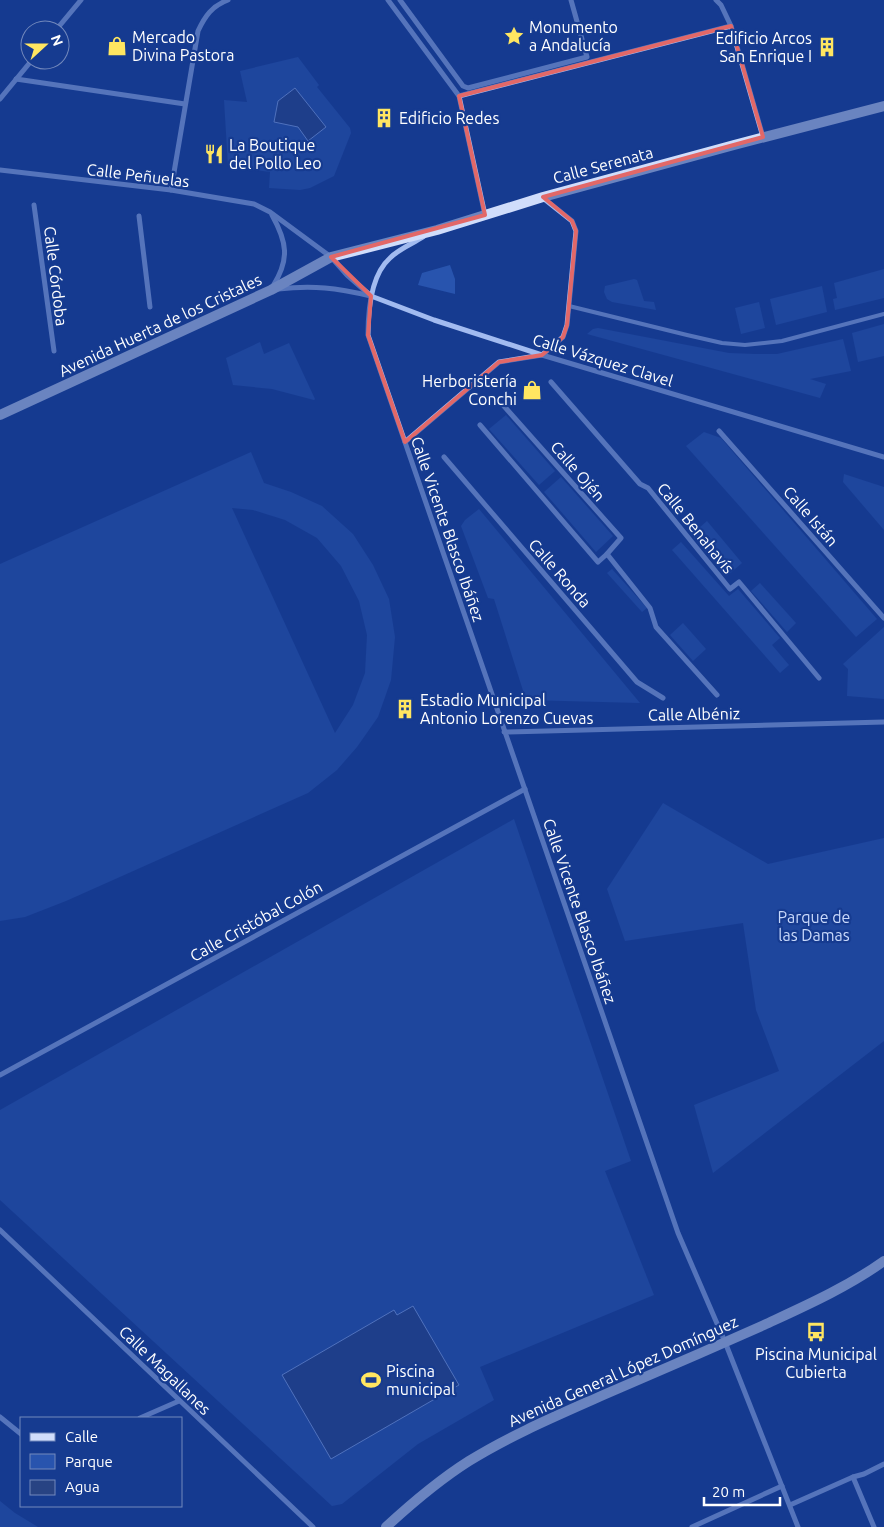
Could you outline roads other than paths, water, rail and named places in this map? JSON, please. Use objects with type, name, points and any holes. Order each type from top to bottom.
[{"type":"main road","name":"Calle Serenata","points":[[331,258],[437,230],[543,198],[763,137],[884,106]]},
{"type":"main road","name":"Avenida Huerta de los Cristales","points":[[0,415],[271,290],[331,258]]},
{"type":"main road","name":"Avenida General López Domínguez","points":[[386,1527],[440,1481],[469,1461],[499,1444],[554,1416],[832,1294],[884,1261]]},
{"type":"street","points":[[64,20],[81,0]]},
{"type":"street","points":[[171,190],[198,31],[215,2],[228,0]]},
{"type":"street","points":[[388,0],[459,96],[486,215]]},
{"type":"street","points":[[400,0],[463,86],[468,88],[586,57],[571,0]]},
{"type":"street","points":[[716,0],[721,5],[731,26],[763,137]]},
{"type":"street","points":[[459,96],[731,26]]},
{"type":"street","points":[[0,99],[24,70]]},
{"type":"street","points":[[16,79],[185,104]]},
{"type":"street","name":"Calle Peñuelas","points":[[0,170],[171,190],[254,204],[270,212],[331,258]]},
{"type":"street","points":[[406,442],[499,362],[542,355],[563,337],[567,325],[576,231],[572,221],[543,198]]},
{"type":"street","name":"Calle Córdoba","points":[[34,205],[54,351]]},
{"type":"street","points":[[270,212],[281,232],[285,250],[283,266],[271,290]]},
{"type":"street","points":[[140,216],[150,307]]},
{"type":"street","name":"Calle Vicente Blasco Ibáñez","points":[[437,230],[398,251],[388,259],[381,270],[371,296],[368,336],[678,1232],[726,1342],[798,1527]]},
{"type":"street","name":"Calle Vázquez Clavel","points":[[331,258],[371,296],[434,320],[542,355],[884,457]]},
{"type":"street","points":[[271,290],[302,286],[339,289],[371,296]]},
{"type":"street","name":"Calle Benahavís","points":[[551,382],[640,484],[648,488],[730,590],[739,582],[819,678]]},
{"type":"street","name":"Calle Ojén","points":[[503,404],[621,538],[607,554]]},
{"type":"street","points":[[480,425],[598,562],[607,554],[650,608],[656,627],[717,695]]},
{"type":"street","name":"Calle Istán","points":[[719,431],[884,618]]},
{"type":"street","name":"Calle Ronda","points":[[444,457],[637,682],[663,698]]},
{"type":"street","name":"Calle Albéniz","points":[[504,732],[884,722]]},
{"type":"street","name":"Calle Cristóbal Colón","points":[[0,1074],[525,789]]},
{"type":"street","name":"Calle Magallanes","points":[[0,1230],[313,1527]]},
{"type":"street","points":[[142,1417],[179,1401]]},
{"type":"street","points":[[0,1417],[20,1433]]},
{"type":"street","points":[[790,1505],[884,1464]]},
{"type":"street","points":[[853,1477],[874,1527]]},
{"type":"street","points":[[692,1527],[782,1486]]},
{"type":"lane","points":[[569,306],[722,343],[744,345],[782,341],[884,314]]},
{"type":"water","points":[[295,88],[326,127],[308,141],[298,127],[274,122],[278,101]]},
{"type":"water","name":"Piscina municipal","points":[[413,1306],[459,1385],[331,1459],[282,1375],[394,1310],[397,1315]]},
{"type":"place","name":"Monumento a Andalucía","points":[[514,36]]},
{"type":"place","name":"Mercado Divina Pastora","points":[[117,46]]},
{"type":"place","name":"Edificio Arcos San Enrique I","points":[[827,47]]},
{"type":"place","name":"Edificio Redes","points":[[384,118]]},
{"type":"place","name":"La Boutique del Pollo Leo","points":[[214,154]]},
{"type":"place","name":"Herboristería Conchi","points":[[532,390]]},
{"type":"place","name":"Estadio Municipal Antonio Lorenzo Cuevas","points":[[405,709]]},
{"type":"place","name":"Piscina Municipal Cubierta","points":[[816,1332]]},
{"type":"place","name":"Piscina municipal","points":[[371,1380]]},
{"type":"park label","name":"Parque de las Damas","points":[[814,926]]}]
